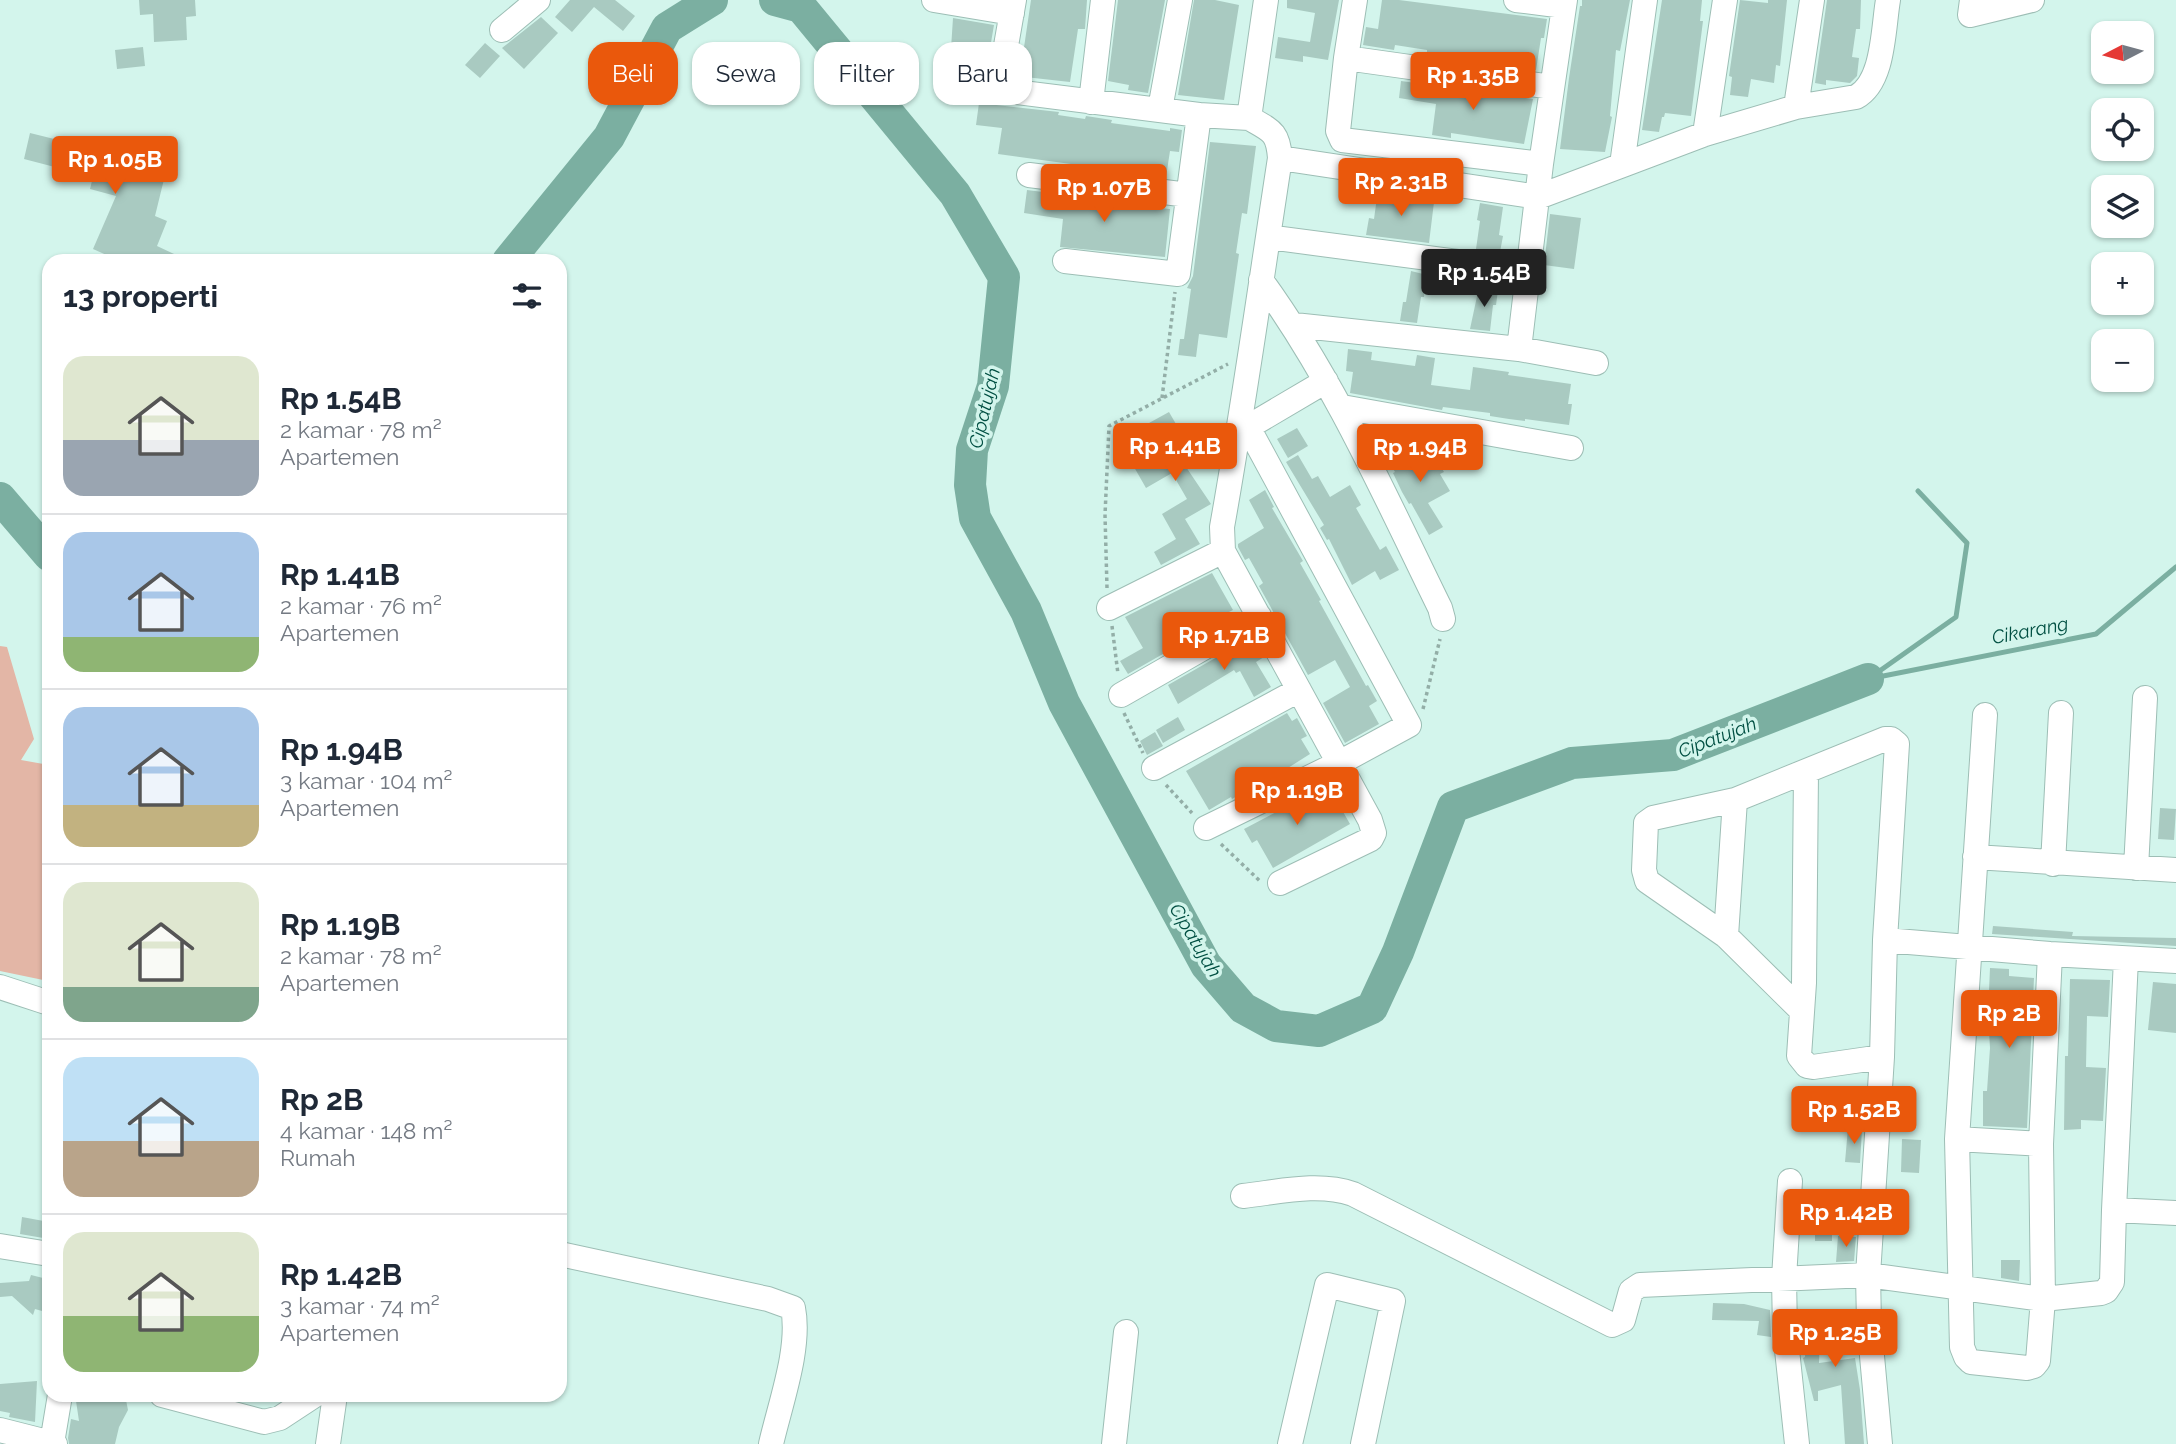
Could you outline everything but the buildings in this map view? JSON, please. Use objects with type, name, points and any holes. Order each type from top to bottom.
[{"type":"street","points":[[502,30],[538,0]]},
{"type":"street","points":[[934,0],[1013,6],[1000,80],[1008,91],[1199,115],[1249,118],[1275,134],[1279,143],[1280,159],[1249,353],[1245,422],[1222,527],[1223,551],[1374,830],[1373,837],[1280,883]]},
{"type":"street","points":[[1091,102],[1103,0]]},
{"type":"street","points":[[1160,109],[1180,0]]},
{"type":"street","points":[[1249,118],[1266,0]]},
{"type":"street","points":[[1356,0],[1338,131],[1342,140],[1541,164]]},
{"type":"street","points":[[1516,0],[1564,3],[1527,271],[1519,349]]},
{"type":"street","points":[[1622,166],[1645,0]]},
{"type":"street","points":[[1705,134],[1725,0]]},
{"type":"street","points":[[1796,107],[1812,0]]},
{"type":"street","points":[[1280,159],[1538,197],[1705,134],[1796,107],[1856,97],[1869,88],[1877,68],[1888,0]]},
{"type":"street","points":[[1972,0],[1970,15],[2032,0]]},
{"type":"street","points":[[1346,58],[1552,87]]},
{"type":"street","points":[[1065,261],[1178,274],[1199,115]]},
{"type":"street","points":[[1029,175],[1188,195]]},
{"type":"street","points":[[1268,237],[1527,271]]},
{"type":"street","points":[[1261,280],[1294,325],[1342,407],[1440,608],[1443,620]]},
{"type":"street","points":[[1294,325],[1519,349],[1596,363]]},
{"type":"street","points":[[1245,422],[1326,381]]},
{"type":"street","points":[[1342,407],[1571,448]]},
{"type":"street","points":[[1206,828],[1339,763],[1409,725],[1245,422]]},
{"type":"street","points":[[1109,608],[1223,551]]},
{"type":"street","points":[[1121,695],[1259,616]]},
{"type":"street","points":[[1154,768],[1299,690]]},
{"type":"street","points":[[2136,868],[2145,698]]},
{"type":"street","points":[[2053,864],[2061,713]]},
{"type":"street","points":[[1985,715],[1957,1139],[1962,1347],[1971,1362],[2027,1368],[2034,1366],[2038,1360],[2043,1299],[2041,1144],[2050,954]]},
{"type":"street","points":[[1802,1011],[1726,936],[1647,881],[1644,870],[1646,823],[1653,818],[1735,800],[1885,739],[1895,741],[1882,1057],[1868,1275],[1869,1323],[1880,1444]]},
{"type":"street","points":[[1806,772],[1802,1011],[1798,1048],[1802,1061],[1807,1066],[1823,1067],[1882,1057]]},
{"type":"street","points":[[1726,936],[1735,800]]},
{"type":"street","points":[[1975,857],[2176,870]]},
{"type":"street","points":[[1885,940],[2176,961]]},
{"type":"street","points":[[1243,1196],[1315,1188],[1335,1189],[1353,1194],[1610,1325],[1616,1325],[1623,1320],[1631,1291],[1638,1286],[1868,1275],[2043,1299],[2101,1293],[2110,1287],[2126,958]]},
{"type":"street","points":[[0,987],[42,1001]]},
{"type":"street","points":[[1957,1139],[2041,1144]]},
{"type":"street","points":[[1790,1181],[1784,1278],[1786,1353],[1797,1444]]},
{"type":"street","points":[[2114,1210],[2176,1213]]},
{"type":"street","points":[[0,1246],[42,1253]]},
{"type":"street","points":[[567,1256],[768,1299],[793,1308],[796,1323],[771,1444]]},
{"type":"street","points":[[1290,1444],[1327,1285],[1393,1301],[1363,1444]]},
{"type":"street","points":[[1114,1444],[1126,1332]]},
{"type":"street","points":[[0,1430],[53,1443],[59,1402]]},
{"type":"street","points":[[188,1402],[264,1422],[279,1419],[305,1402]]},
{"type":"street","points":[[328,1444],[334,1402]]},
{"type":"path","points":[[1162,398],[1178,274]]},
{"type":"path","points":[[1109,426],[1249,353]]},
{"type":"path","points":[[1409,725],[1420,716],[1423,709],[1443,620]]},
{"type":"shaded area","points":[[0,646],[7,647],[34,739],[21,760],[42,764],[42,980],[0,971]]},
{"type":"waterway","name":"Cipatujah","points":[[514,254],[609,137],[667,28],[712,0]]},
{"type":"waterway","name":"Cipatujah","points":[[775,0],[801,7],[955,194],[1004,277],[993,386],[972,450],[970,485],[975,518],[1026,611],[1064,703],[1206,965],[1243,1008],[1276,1026],[1319,1031],[1372,1008],[1398,952],[1453,807],[1572,763],[1673,755],[1868,679]]},
{"type":"waterway","name":"Cipatujah","points":[[1871,677],[1956,617],[1967,543],[1918,491]]},
{"type":"waterway","name":"Cipatujah","points":[[0,498],[42,547]]},
{"type":"waterway","name":"Cikarang","points":[[1868,679],[2096,634],[2176,567]]}]
